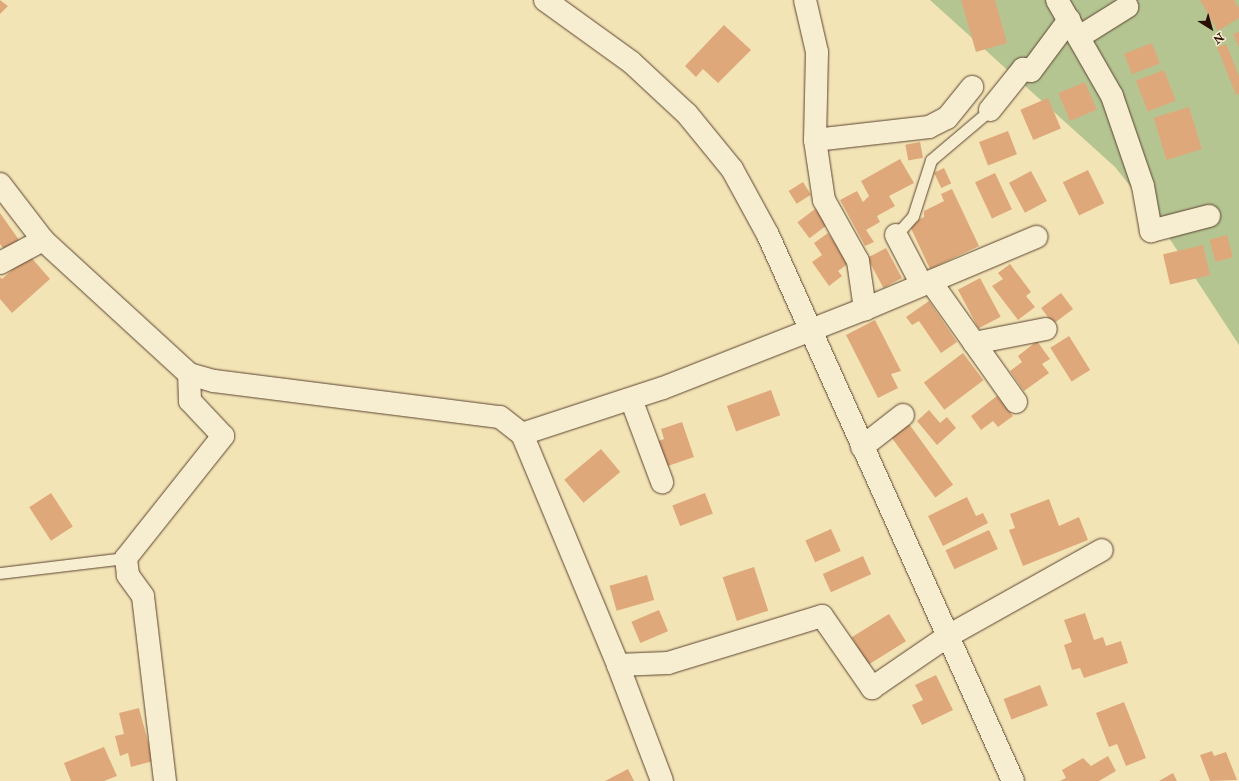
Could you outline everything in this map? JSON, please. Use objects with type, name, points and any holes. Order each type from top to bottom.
[{"type":"street","points":[[545,0],[631,62],[687,114],[732,169],[768,235],[1013,781]]},
{"type":"street","points":[[805,0],[817,52],[815,140],[824,200],[858,261],[865,309]]},
{"type":"street","points":[[1058,0],[1112,96],[1144,186],[1151,231],[1209,216]]},
{"type":"street","points":[[990,110],[1023,69],[1030,71],[1074,29],[1128,6]]},
{"type":"street","points":[[815,140],[929,127],[947,118],[962,102],[972,87]]},
{"type":"street","points":[[0,184],[43,240],[189,374],[214,381],[500,417],[522,434],[618,665],[662,781]]},
{"type":"street","points":[[896,235],[926,284],[974,343],[1016,402]]},
{"type":"street","points":[[522,434],[631,399],[810,331],[1036,237]]},
{"type":"street","points":[[0,263],[43,240]]},
{"type":"street","points":[[974,343],[1046,328]]},
{"type":"street","points":[[165,781],[143,596],[128,575],[126,558],[223,436],[190,401],[189,374]]},
{"type":"street","points":[[631,399],[662,482]]},
{"type":"street","points":[[862,447],[903,415]]},
{"type":"street","points":[[618,665],[668,663],[822,616],[872,688],[948,636],[1102,550]]},
{"type":"lane","points":[[896,235],[913,216],[931,160],[990,110]]},
{"type":"lane","points":[[0,573],[126,558]]},
{"type":"green space","points":[[930,0],[1239,0],[1239,345],[1158,221],[1115,167]]},
{"type":"building","points":[[0,0],[8,6],[0,14]]},
{"type":"building","points":[[961,0],[995,0],[1007,43],[976,52]]},
{"type":"building","points":[[1200,0],[1234,0],[1239,8],[1239,18],[1218,31]]},
{"type":"building","points":[[724,25],[751,50],[718,83],[703,69],[696,77],[685,66]]},
{"type":"building","points":[[1239,32],[1239,47],[1233,34]]},
{"type":"building","points":[[1152,43],[1160,64],[1132,74],[1124,54]]},
{"type":"building","points":[[1226,44],[1239,76],[1239,94],[1236,95],[1217,47]]},
{"type":"building","points":[[1164,70],[1176,101],[1148,112],[1136,81]]},
{"type":"building","points":[[1085,82],[1097,110],[1070,121],[1058,93]]},
{"type":"building","points":[[1048,98],[1061,128],[1033,140],[1020,110]]},
{"type":"building","points":[[1189,107],[1202,149],[1166,160],[1154,118]]},
{"type":"building","points":[[1008,131],[1017,154],[988,165],[979,142]]},
{"type":"building","points":[[920,142],[923,158],[908,161],[905,145]]},
{"type":"building","points":[[900,159],[914,183],[889,196],[895,206],[877,216],[880,222],[866,230],[874,242],[865,246],[840,200],[857,191],[863,202],[869,196],[861,181]]},
{"type":"building","points":[[944,168],[951,183],[941,188],[934,173]]},
{"type":"building","points":[[1088,170],[1104,203],[1079,216],[1063,182]]},
{"type":"building","points":[[1031,171],[1047,201],[1025,213],[1009,183]]},
{"type":"building","points":[[995,173],[1012,209],[992,219],[975,182]]},
{"type":"building","points":[[803,182],[811,195],[797,204],[789,191]]},
{"type":"building","points":[[952,189],[979,246],[930,269],[909,224],[924,217],[924,211],[944,201],[941,194]]},
{"type":"building","points":[[815,209],[827,225],[809,238],[797,222]]},
{"type":"building","points":[[0,213],[19,240],[6,252],[0,244]]},
{"type":"building","points":[[828,233],[849,263],[838,271],[842,276],[829,286],[812,262],[822,255],[814,243]]},
{"type":"building","points":[[1227,235],[1233,257],[1216,262],[1210,240]]},
{"type":"building","points":[[1203,245],[1210,275],[1170,284],[1163,254]]},
{"type":"building","points":[[886,248],[902,278],[883,288],[867,258]]},
{"type":"building","points":[[29,255],[50,279],[12,313],[0,299],[0,277],[2,279]]},
{"type":"building","points":[[1010,264],[1031,292],[1026,296],[1035,307],[1018,320],[992,286],[1003,279],[998,273]]},
{"type":"building","points":[[980,278],[1001,317],[979,329],[958,290]]},
{"type":"building","points":[[1061,293],[1073,309],[1053,324],[1041,308]]},
{"type":"building","points":[[929,301],[957,342],[941,353],[919,321],[912,325],[906,317]]},
{"type":"building","points":[[875,320],[901,371],[891,374],[898,388],[878,398],[846,335]]},
{"type":"building","points":[[1069,336],[1090,370],[1072,382],[1050,348]]},
{"type":"building","points":[[1037,341],[1050,359],[1042,364],[1049,373],[1024,391],[1010,371],[1022,362],[1018,356]]},
{"type":"building","points":[[963,353],[983,380],[944,410],[924,382]]},
{"type":"building","points":[[771,390],[780,415],[736,431],[727,406]]},
{"type":"building","points":[[997,396],[1013,416],[998,427],[993,421],[981,430],[971,416]]},
{"type":"building","points":[[929,410],[940,423],[947,417],[956,428],[937,445],[917,421]]},
{"type":"building","points":[[682,422],[694,457],[665,467],[656,442],[664,439],[661,429]]},
{"type":"building","points":[[909,424],[953,485],[935,498],[891,437]]},
{"type":"building","points":[[601,449],[620,472],[584,503],[564,480]]},
{"type":"building","points":[[51,493],[73,527],[51,541],[29,507]]},
{"type":"building","points":[[705,493],[713,514],[680,526],[672,506]]},
{"type":"building","points":[[967,497],[976,516],[983,513],[988,523],[943,546],[928,516]]},
{"type":"building","points":[[1049,499],[1059,526],[1079,517],[1088,540],[1023,566],[1009,530],[1015,528],[1010,514]]},
{"type":"building","points":[[831,529],[841,551],[815,562],[805,540]]},
{"type":"building","points":[[989,530],[998,549],[954,569],[945,550]]},
{"type":"building","points":[[863,556],[871,574],[831,592],[823,574]]},
{"type":"building","points":[[754,567],[768,611],[737,621],[723,577]]},
{"type":"building","points":[[647,575],[654,600],[617,611],[610,586]]},
{"type":"building","points":[[659,610],[668,631],[640,643],[631,622]]},
{"type":"building","points":[[1085,613],[1094,640],[1103,637],[1106,646],[1121,641],[1128,663],[1084,678],[1080,668],[1072,670],[1064,645],[1072,642],[1064,620]]},
{"type":"building","points":[[889,614],[906,641],[869,664],[852,637]]},
{"type":"building","points":[[936,675],[953,710],[922,725],[912,705],[923,700],[915,685]]},
{"type":"building","points":[[1040,685],[1048,706],[1011,720],[1004,699]]},
{"type":"building","points":[[1124,702],[1146,758],[1126,766],[1117,744],[1109,747],[1096,713]]},
{"type":"building","points":[[139,708],[153,761],[131,767],[128,753],[120,756],[115,736],[124,734],[119,713]]},
{"type":"building","points":[[104,747],[117,776],[104,781],[71,781],[64,763]]},
{"type":"building","points":[[1212,751],[1214,756],[1226,752],[1237,780],[1210,781],[1200,755]]},
{"type":"building","points":[[1108,756],[1116,771],[1099,781],[1060,781],[1066,778],[1062,770],[1083,758],[1091,766]]},
{"type":"building","points":[[628,769],[634,781],[605,781]]},
{"type":"building","points":[[1173,773],[1177,781],[1159,781]]}]
